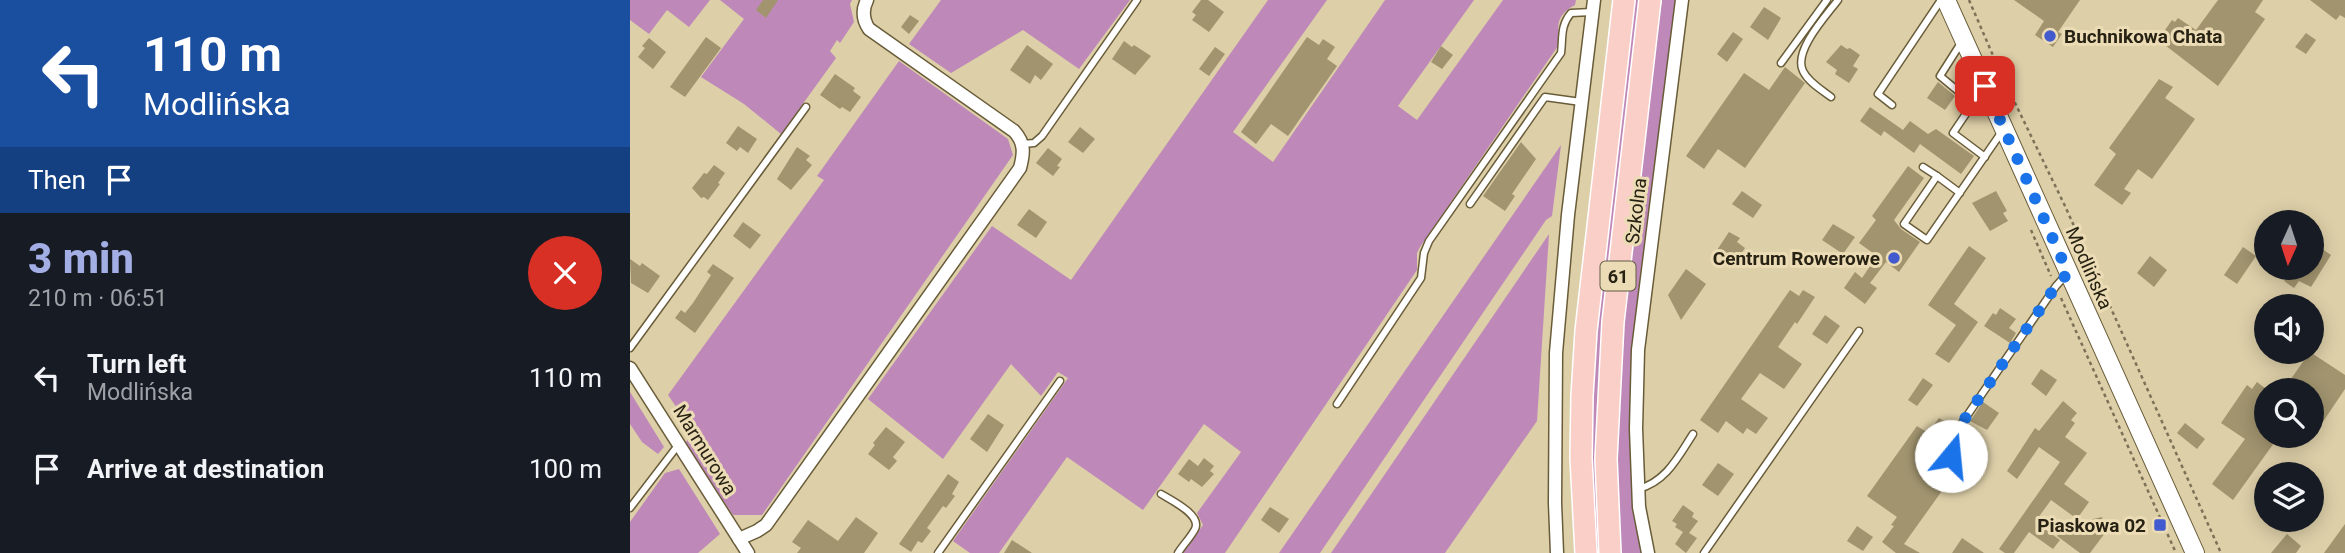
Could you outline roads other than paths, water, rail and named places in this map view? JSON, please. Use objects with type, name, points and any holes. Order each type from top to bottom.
[{"type":"main road","name":"61","points":[[1586,553],[1581,458],[1586,331],[1624,0]]},
{"type":"main road","name":"61","points":[[1610,553],[1606,459],[1612,333],[1650,0]]},
{"type":"main road","name":"Modlińska","points":[[1947,0],[2195,553]]},
{"type":"street","name":"Szkolna","points":[[1648,553],[1638,489],[1636,429],[1639,350],[1682,0]]},
{"type":"street","points":[[739,538],[766,525],[1020,168],[1023,144],[1014,131],[869,29],[864,12],[866,1]]},
{"type":"street","points":[[1557,553],[1556,353],[1593,6]]},
{"type":"street","name":"Marmurowa","points":[[630,368],[748,553]]},
{"type":"lane","points":[[1023,144],[1034,144],[1042,136],[1137,0]]},
{"type":"lane","points":[[1781,63],[1826,0]]},
{"type":"lane","points":[[1832,97],[1806,76],[1800,61],[1801,54],[1838,0]]},
{"type":"lane","points":[[1892,105],[1878,94],[1941,0]]},
{"type":"lane","points":[[1337,404],[1421,278],[1424,253],[1429,241],[1560,53],[1562,27],[1566,19],[1571,13],[1593,6]]},
{"type":"lane","points":[[1964,38],[1940,76],[1958,91],[1975,62]]},
{"type":"lane","points":[[1985,86],[1953,133],[1985,157]]},
{"type":"lane","points":[[1470,204],[1545,97],[1581,102]]},
{"type":"lane","points":[[630,348],[806,107]]},
{"type":"lane","points":[[1937,176],[1905,224],[1927,240],[2004,128]]},
{"type":"lane","points":[[1923,167],[1960,193]]},
{"type":"lane","points":[[1951,456],[1949,442],[2056,286],[2068,273]]},
{"type":"lane","points":[[1704,553],[1859,331]]},
{"type":"lane","points":[[938,553],[1060,381]]},
{"type":"lane","points":[[1638,489],[1650,486],[1664,477],[1693,434]]},
{"type":"lane","points":[[630,508],[679,444]]},
{"type":"lane","points":[[1161,494],[1192,515],[1196,522],[1195,528],[1178,553]]},
{"type":"place","name":"Buchnikowa Chata","points":[[2050,36]]},
{"type":"place","name":"Centrum Rowerowe","points":[[1894,258]]},
{"type":"place","name":"Piaskowa 02","points":[[2160,525]]}]
